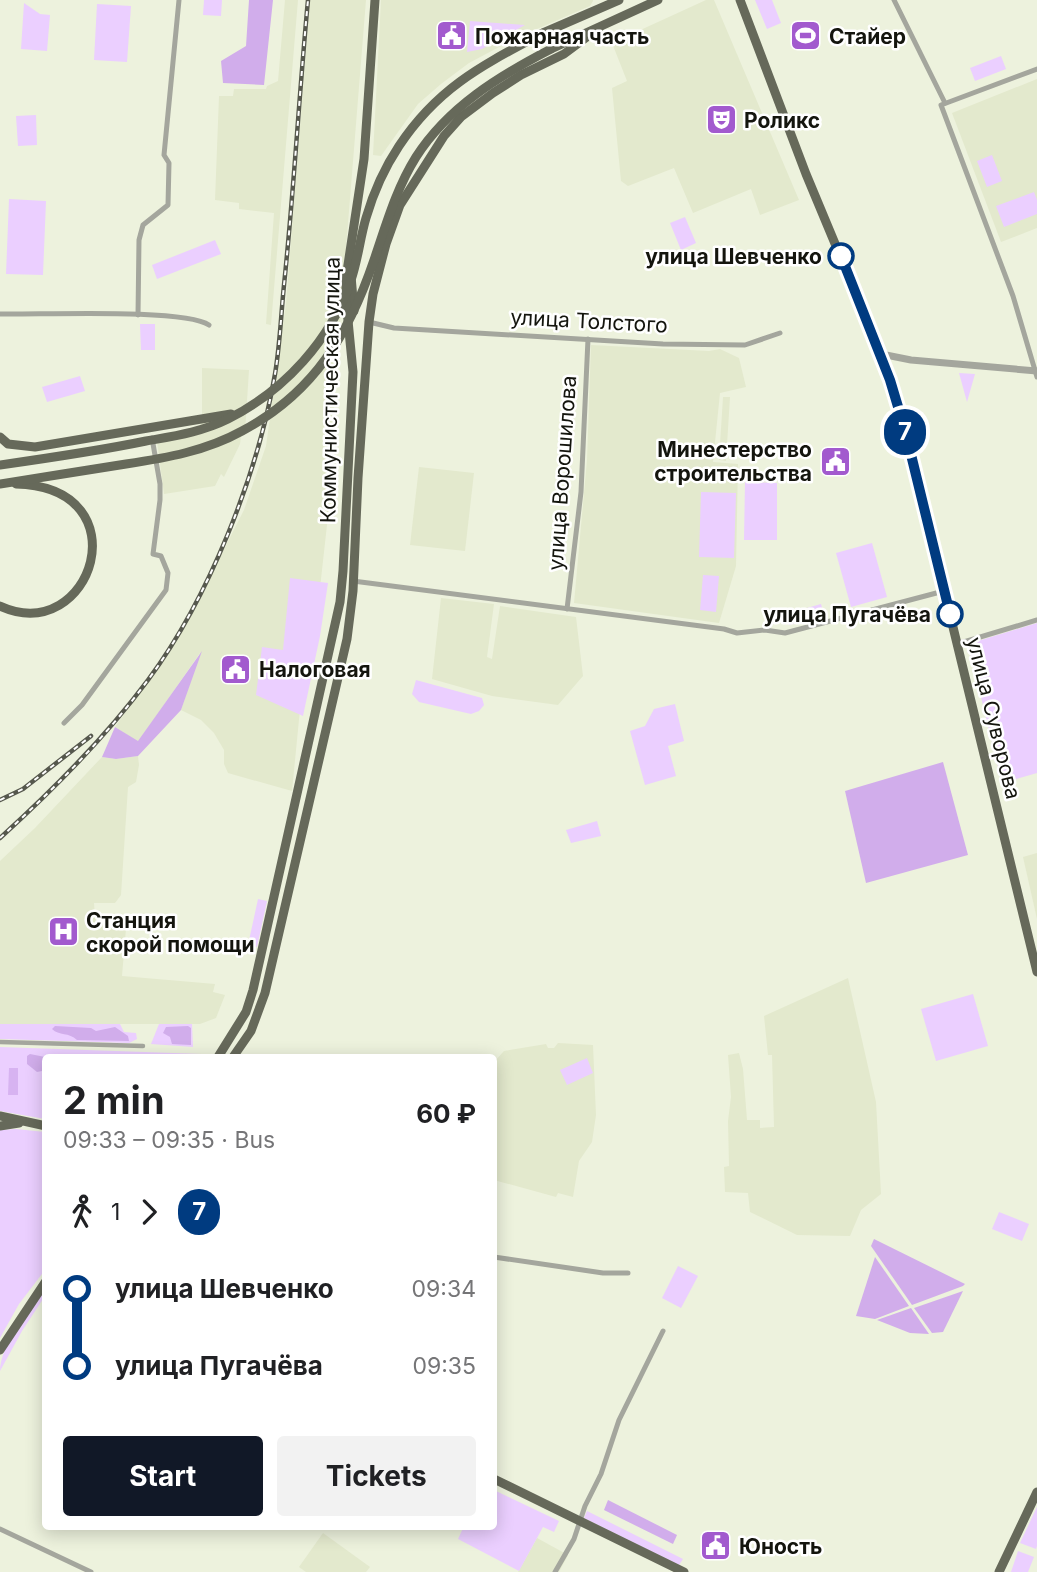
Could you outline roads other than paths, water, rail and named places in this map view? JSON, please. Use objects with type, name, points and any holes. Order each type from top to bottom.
[{"type":"main road","name":"Коммунистическая улица","points":[[220,1054],[246,1012],[256,979],[330,649],[343,579],[352,358],[346,300],[350,250],[364,159],[375,0]]},
{"type":"main road","points":[[0,464],[192,433],[243,411],[299,367],[331,323],[351,279],[366,217],[376,191],[398,147],[445,92],[465,76],[543,33],[619,0]]},
{"type":"main road","points":[[0,484],[177,456],[240,433],[284,403],[313,378],[348,326],[359,304],[395,199],[416,157],[432,135],[460,106],[476,94],[551,49],[658,0]]},
{"type":"main road","points":[[732,0],[741,2]]},
{"type":"main road","name":"улица Суворова","points":[[741,2],[806,174],[881,354],[905,430],[1037,972]]},
{"type":"main road","name":"Коммунистическая улица","points":[[235,1054],[251,1031],[265,993],[347,639],[352,611],[369,322],[386,244],[400,205],[444,136],[461,117],[521,75],[564,54],[599,28]]},
{"type":"main road","points":[[350,250],[354,303],[352,358]]},
{"type":"main road","points":[[354,303],[361,312],[371,309]]},
{"type":"main road","points":[[0,437],[8,444],[35,447],[180,422],[215,419],[243,411]]},
{"type":"main road","points":[[0,484],[37,485],[57,492],[82,513],[91,531],[93,544],[92,561],[87,575],[80,588],[64,602],[30,613],[12,612],[0,606]]},
{"type":"main road","points":[[343,579],[354,581]]},
{"type":"main road","points":[[0,1116],[42,1124]]},
{"type":"main road","points":[[0,1126],[34,1123]]},
{"type":"main road","points":[[0,1350],[42,1287]]},
{"type":"main road","points":[[497,1480],[684,1572]]},
{"type":"main road","points":[[1001,1572],[1037,1492]]},
{"type":"street","points":[[138,315],[139,240],[143,225],[168,205],[169,163],[164,155],[178,0]]},
{"type":"street","points":[[881,354],[911,360],[1036,373],[1013,296],[943,104],[894,0]]},
{"type":"street","points":[[943,104],[1037,69]]},
{"type":"street","points":[[0,314],[138,315],[192,318],[209,325]]},
{"type":"street","name":"улица Толстого","points":[[369,322],[394,328],[745,345],[780,333]]},
{"type":"street","name":"улица Ворошилова","points":[[567,609],[580,492],[588,339]]},
{"type":"street","points":[[0,464],[152,438],[160,484],[153,555],[161,556],[168,573],[166,590],[82,705],[64,723]]},
{"type":"street","points":[[354,581],[729,629],[737,633],[765,630],[785,633],[944,591]]},
{"type":"street","points":[[957,644],[1037,620]]},
{"type":"street","points":[[0,1042],[143,1046]]},
{"type":"street","points":[[497,1257],[603,1273],[628,1273]]},
{"type":"street","points":[[555,1572],[574,1539],[579,1520],[601,1474],[619,1420],[663,1331]]},
{"type":"street","points":[[0,1528],[91,1572]]},
{"type":"railway","points":[[0,838],[78,762],[148,680],[191,612],[228,534],[257,452],[277,363],[308,0]]},
{"type":"railway","points":[[0,800],[23,789],[91,736]]},
{"type":"place","name":"Пожарная часть","points":[[452,36]]},
{"type":"place","name":"Стайер","points":[[806,36]]},
{"type":"place","name":"Роликс","points":[[721,120]]},
{"type":"place","name":"улица Шевченко","points":[[841,256]]},
{"type":"place","name":"Минестерство строительства","points":[[835,461]]},
{"type":"place","name":"улица Пугачёва","points":[[950,614]]},
{"type":"place","name":"Налоговая","points":[[236,669]]},
{"type":"place","name":"Станция скорой помощи","points":[[63,932]]},
{"type":"place","name":"Юность","points":[[716,1546]]}]
